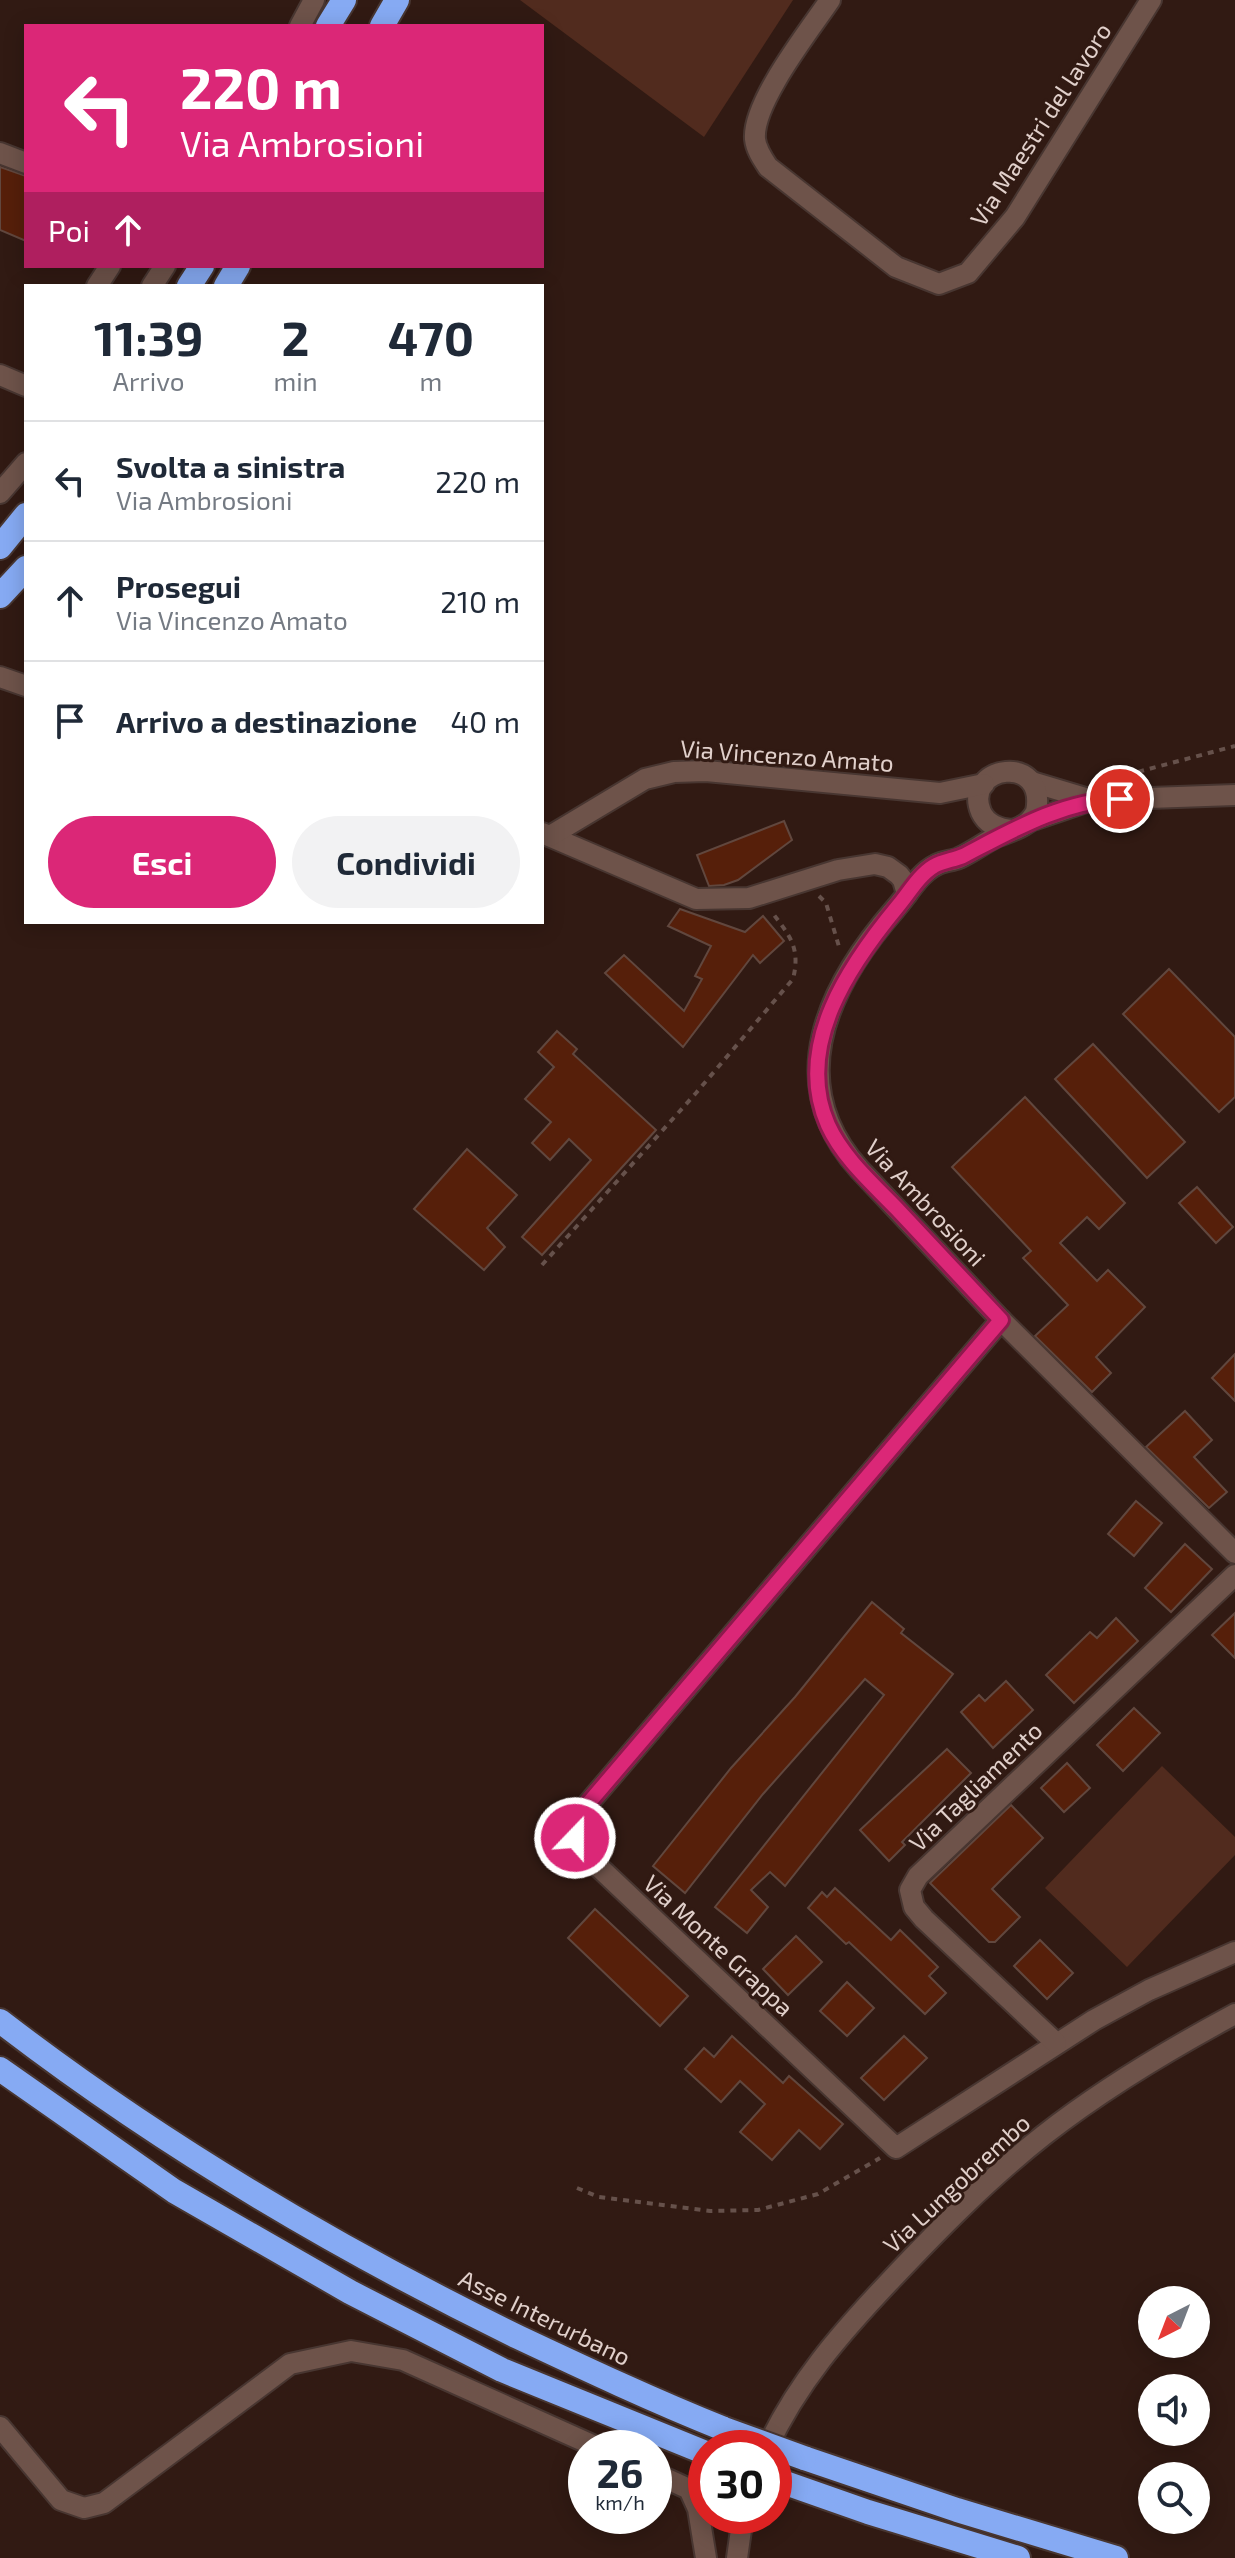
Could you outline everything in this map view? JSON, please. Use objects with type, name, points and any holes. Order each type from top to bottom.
[{"type":"highway","points":[[329,24],[344,0]]},
{"type":"highway","points":[[347,24],[362,0]]},
{"type":"highway","points":[[383,24],[397,0]]},
{"type":"highway","points":[[0,547],[24,517]]},
{"type":"highway","points":[[0,596],[24,570]]},
{"type":"highway","name":"Asse Interurbano","points":[[0,2021],[153,2131],[274,2208],[464,2310],[665,2406],[724,2429],[957,2510],[1116,2558]]},
{"type":"highway","points":[[0,2069],[174,2191],[350,2292],[502,2370],[688,2446]]},
{"type":"highway","points":[[792,2485],[1018,2558]]},
{"type":"street","points":[[301,24],[314,0]]},
{"type":"street","name":"Via Maestri del lavoro","points":[[830,0],[764,100],[756,122],[758,150],[768,167],[896,267],[939,284],[968,273],[1015,217],[1151,0]]},
{"type":"street","points":[[0,153],[24,162]]},
{"type":"street","points":[[0,375],[24,385]]},
{"type":"street","points":[[0,493],[24,465]]},
{"type":"street","points":[[0,677],[24,685]]},
{"type":"street","name":"Via Vincenzo Amato","points":[[546,834],[637,782],[674,772],[706,771],[940,793],[984,784]]},
{"type":"street","points":[[977,847],[983,814],[980,792],[990,777],[1007,771],[1092,800]]},
{"type":"street","points":[[1021,825],[1038,802],[1032,782]]},
{"type":"street","name":"Via Vincenzo Amato","points":[[940,793],[983,814]]},
{"type":"street","points":[[983,814],[992,826],[1021,825],[1092,800],[1235,795]]},
{"type":"street","name":"Via Ambrosioni","points":[[1021,825],[959,858],[935,865],[866,945],[834,1002],[820,1051],[820,1101],[828,1124],[851,1160],[1001,1320],[1231,1541]]},
{"type":"street","points":[[546,834],[696,899],[736,899],[765,894],[824,874],[875,864],[888,867],[899,875],[907,894]]},
{"type":"street","name":"Via Monte Grappa","points":[[896,2148],[585,1854],[577,1844],[574,1827],[581,1812],[1001,1320]]},
{"type":"street","name":"Via Tagliamento","points":[[1056,2043],[924,1919],[911,1901],[910,1890],[918,1876],[1235,1575]]},
{"type":"street","points":[[896,2148],[1056,2043],[1132,1999],[1235,1952]]},
{"type":"street","name":"Via Lungobrembo","points":[[777,2430],[797,2392],[833,2344],[930,2239],[987,2184],[1037,2141],[1091,2101],[1170,2049],[1235,2014]]},
{"type":"street","points":[[0,2427],[61,2500],[84,2508],[104,2503],[290,2364],[351,2351],[403,2360],[568,2434]]},
{"type":"street","points":[[672,2481],[689,2489],[698,2509],[706,2558]]},
{"type":"street","points":[[737,2558],[740,2534]]},
{"type":"path","points":[[1106,780],[1235,746]]},
{"type":"path","points":[[542,1265],[793,979],[798,960],[788,935],[769,908],[765,894]]},
{"type":"path","points":[[577,2188],[599,2197],[710,2211],[758,2210],[818,2194],[896,2148]]},
{"type":"shaded area","points":[[520,0],[793,0],[704,137]]},
{"type":"shaded area","points":[[1162,1766],[1235,1837],[1235,1855],[1127,1967],[1045,1888]]},
{"type":"building","points":[[0,167],[24,175],[24,240],[0,230]]},
{"type":"building","points":[[784,821],[792,840],[738,880],[709,886],[697,855]]},
{"type":"building","points":[[680,909],[745,932],[763,916],[784,941],[760,963],[753,955],[683,1047],[605,973],[624,955],[684,1011],[702,979],[695,976],[711,946],[668,926]]},
{"type":"building","points":[[1169,969],[1235,1037],[1235,1097],[1219,1112],[1123,1014]]},
{"type":"building","points":[[557,1031],[577,1049],[573,1054],[656,1130],[542,1255],[522,1237],[591,1160],[569,1139],[550,1160],[532,1143],[551,1122],[525,1099],[554,1067],[538,1052]]},
{"type":"building","points":[[1093,1044],[1185,1142],[1147,1178],[1055,1079]]},
{"type":"building","points":[[1025,1097],[1125,1203],[1099,1229],[1087,1217],[1060,1243],[1097,1281],[1108,1270],[1145,1307],[1096,1357],[1111,1373],[1092,1392],[1035,1336],[1068,1305],[1023,1258],[1031,1251],[952,1167]]},
{"type":"building","points":[[467,1149],[517,1195],[487,1228],[505,1247],[484,1270],[414,1209]]},
{"type":"building","points":[[1197,1187],[1233,1227],[1216,1243],[1179,1203]]},
{"type":"building","points":[[1235,1354],[1235,1401],[1212,1378]]},
{"type":"building","points":[[1185,1411],[1212,1440],[1194,1457],[1227,1492],[1209,1508],[1146,1447]]},
{"type":"building","points":[[1136,1501],[1162,1523],[1134,1556],[1108,1534]]},
{"type":"building","points":[[1185,1544],[1212,1569],[1171,1612],[1145,1588]]},
{"type":"building","points":[[872,1602],[904,1629],[901,1633],[953,1674],[785,1886],[770,1872],[751,1890],[768,1907],[747,1933],[715,1907],[884,1695],[865,1679],[763,1794],[685,1893],[653,1866],[731,1768],[795,1697]]},
{"type":"building","points":[[1235,1613],[1235,1658],[1212,1635]]},
{"type":"building","points":[[1116,1618],[1138,1641],[1074,1703],[1046,1675],[1090,1632],[1097,1638]]},
{"type":"building","points":[[1006,1681],[1033,1710],[993,1748],[961,1712],[979,1695],[985,1701]]},
{"type":"building","points":[[1134,1708],[1160,1733],[1123,1771],[1097,1745]]},
{"type":"building","points":[[947,1749],[971,1773],[902,1842],[905,1845],[889,1861],[860,1830]]},
{"type":"building","points":[[1067,1763],[1090,1788],[1064,1812],[1041,1788]]},
{"type":"building","points":[[1011,1805],[1043,1838],[992,1889],[1020,1917],[995,1942],[989,1942],[930,1883]]},
{"type":"building","points":[[835,1888],[891,1940],[900,1930],[938,1967],[929,1976],[946,1993],[925,2014],[808,1908],[822,1892],[827,1897]]},
{"type":"building","points":[[595,1909],[688,1996],[660,2026],[568,1938]]},
{"type":"building","points":[[796,1936],[822,1962],[788,1995],[763,1969]]},
{"type":"building","points":[[1040,1940],[1073,1973],[1047,1999],[1014,1966]]},
{"type":"building","points":[[847,1982],[874,2008],[847,2036],[820,2011]]},
{"type":"building","points":[[732,2036],[783,2083],[789,2076],[843,2124],[820,2149],[799,2130],[772,2160],[740,2132],[765,2104],[740,2081],[721,2102],[685,2069],[704,2048],[714,2057]]},
{"type":"building","points":[[904,2036],[927,2058],[884,2100],[861,2078]]},
{"type":"route","points":[[575,1838],[575,1822],[581,1812],[1001,1320],[843,1151],[828,1124],[819,1092],[820,1051],[823,1032],[846,979],[874,934],[914,885],[935,865],[959,858],[1052,812],[1092,800],[1120,799]]}]
